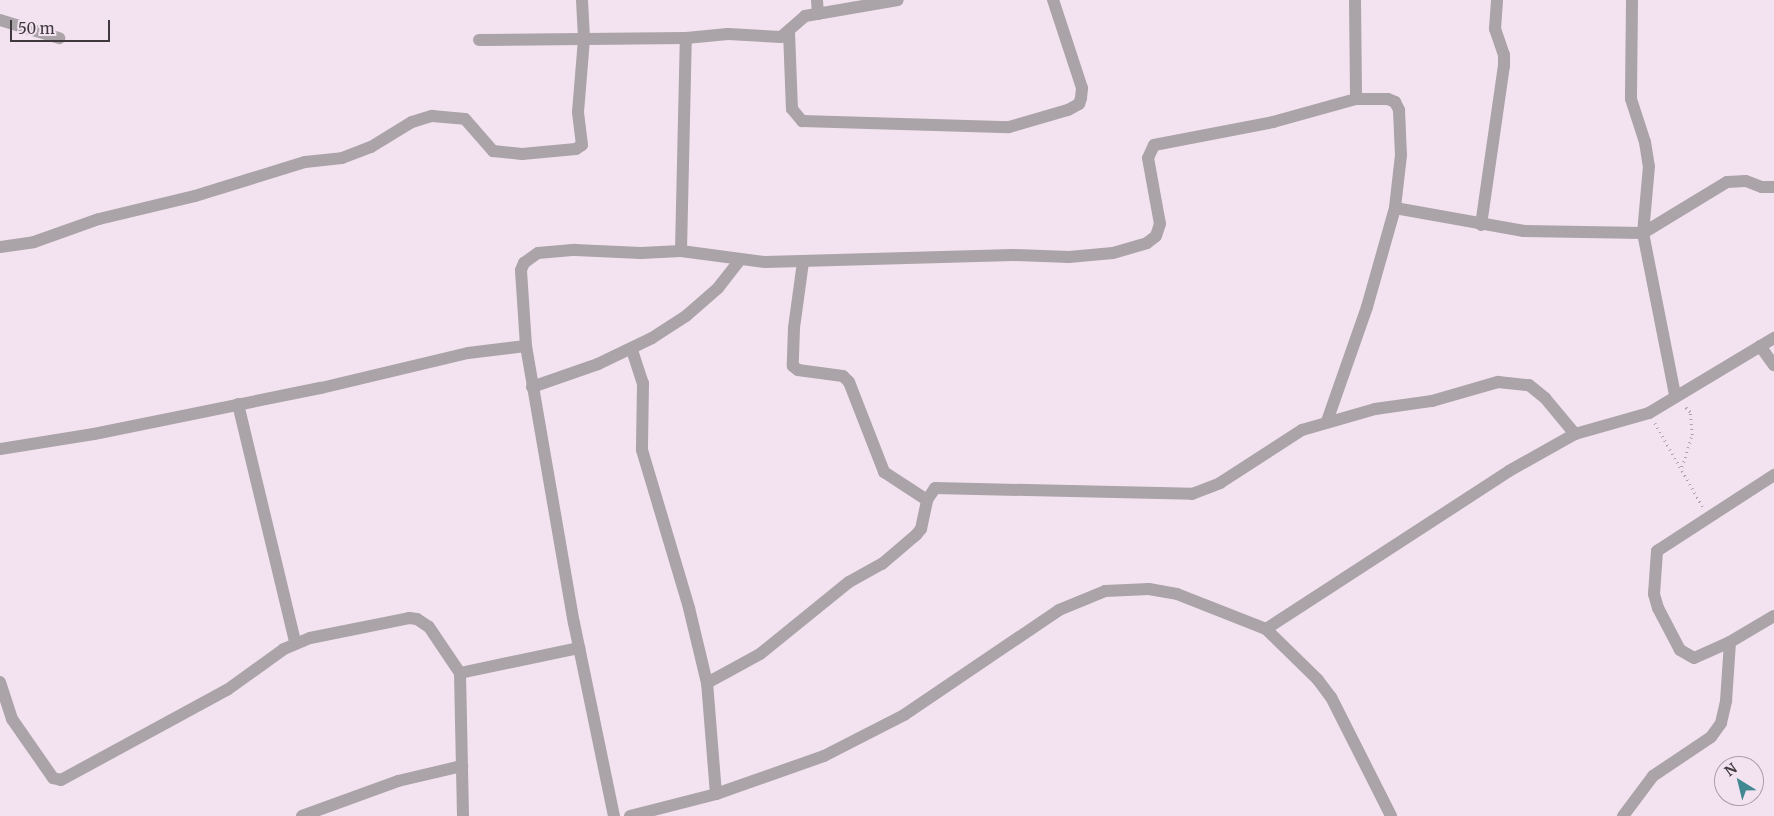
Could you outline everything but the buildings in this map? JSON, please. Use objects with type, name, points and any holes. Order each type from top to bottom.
[{"type":"street","points":[[0,246],[34,242],[99,219],[195,196],[305,162],[342,158],[371,147],[412,122],[432,116],[465,119],[493,151],[522,154],[576,149],[583,139],[578,112],[584,39],[582,0]]},
{"type":"street","points":[[817,0],[818,14]]},
{"type":"street","points":[[479,40],[686,38],[728,34],[781,37],[789,32],[801,19],[818,14],[898,0]]},
{"type":"street","points":[[789,32],[791,103],[794,115],[802,121],[1010,127],[1058,114],[1079,104],[1082,88],[1053,0]]},
{"type":"street","points":[[1356,0],[1356,99]]},
{"type":"street","points":[[1481,225],[1504,66],[1504,55],[1495,29],[1497,0]]},
{"type":"street","points":[[1632,0],[1631,99],[1645,142],[1649,166],[1643,233],[1675,395]]},
{"type":"street","points":[[0,20],[60,38]]},
{"type":"street","points":[[681,251],[686,38]]},
{"type":"street","points":[[614,816],[579,648],[526,346],[521,270],[524,263],[538,253],[575,250],[681,251],[740,260],[803,262],[1013,255],[1069,257],[1112,253],[1147,243],[1156,236],[1160,224],[1148,158],[1154,145],[1265,124],[1356,99],[1388,99],[1395,102],[1399,110],[1401,155],[1395,208],[1367,307],[1327,421]]},
{"type":"street","points":[[1395,208],[1481,225],[1524,231],[1643,233],[1727,182],[1746,181],[1762,187],[1774,187]]},
{"type":"street","points":[[532,387],[632,350],[686,316],[718,288],[740,260]]},
{"type":"street","points":[[803,262],[794,328],[793,366],[798,370],[843,376],[849,382],[884,472],[926,500]]},
{"type":"street","points":[[1266,629],[1367,561],[1575,434],[1649,413],[1675,395],[1774,338]]},
{"type":"street","points":[[0,449],[94,434],[321,388],[468,353],[526,346]]},
{"type":"street","points":[[1760,346],[1774,365]]},
{"type":"street","points":[[632,350],[643,383],[642,450],[689,608],[707,684],[716,794]]},
{"type":"street","points":[[707,684],[760,654],[849,582],[882,564],[921,529],[926,500],[935,488],[1192,494],[1234,474],[1302,430],[1327,421],[1375,408],[1432,402],[1510,381],[1529,385],[1545,398],[1575,434]]},
{"type":"street","points":[[238,404],[295,642]]},
{"type":"street","points":[[1774,475],[1657,551],[1654,594],[1658,608],[1685,655],[1694,658],[1705,656],[1774,616]]},
{"type":"street","points":[[630,816],[716,794],[824,756],[904,715],[1059,610],[1105,591],[1149,589],[1177,594],[1266,629],[1318,680],[1330,697],[1391,816]]},
{"type":"street","points":[[0,682],[12,719],[53,778],[61,780],[227,690],[295,642],[409,618],[417,619],[429,627],[460,673],[463,816]]},
{"type":"street","points":[[1623,816],[1653,776],[1711,737],[1721,723],[1726,701],[1730,642]]},
{"type":"street","points":[[460,673],[579,648]]},
{"type":"street","points":[[302,816],[398,780],[462,766]]},
{"type":"path","points":[[1675,395],[1690,412],[1692,435],[1682,469]]},
{"type":"path","points":[[1649,413],[1709,517]]}]
